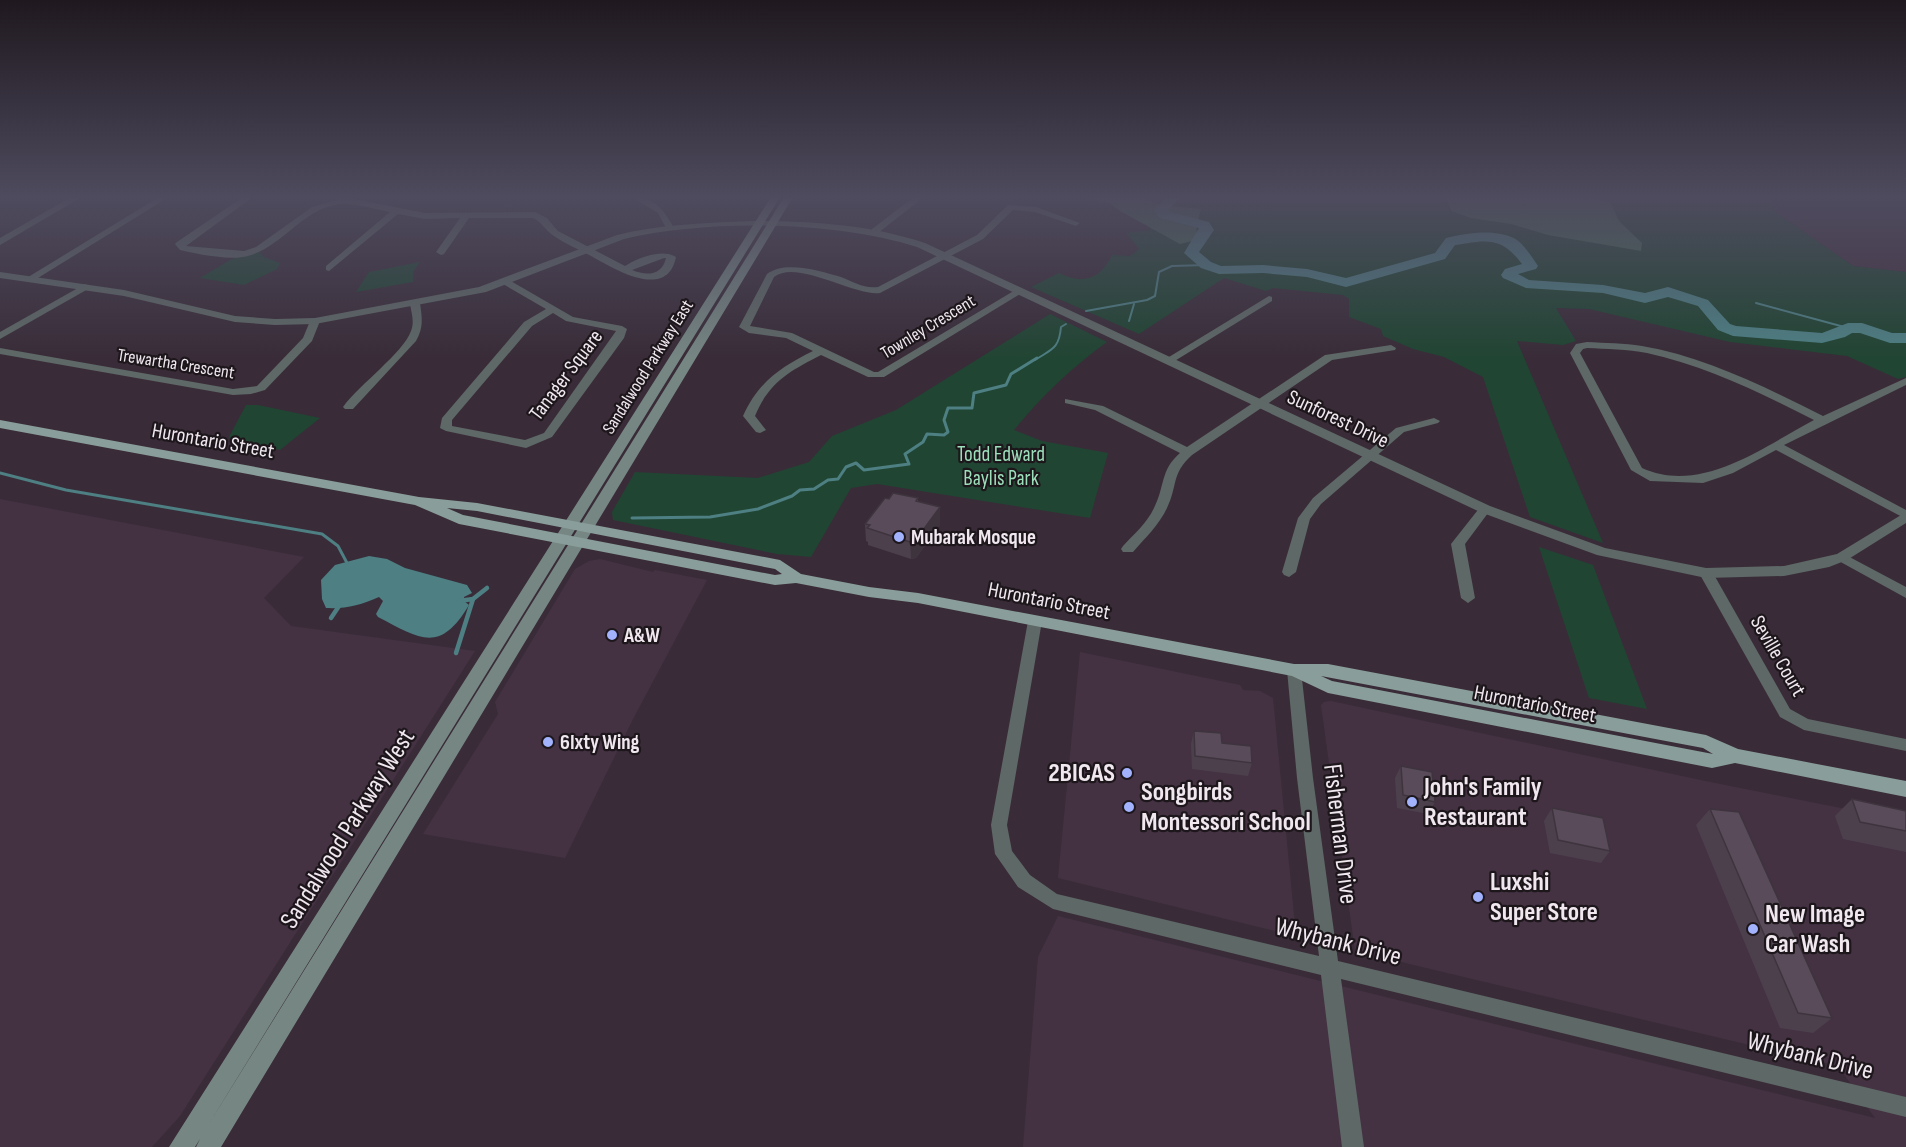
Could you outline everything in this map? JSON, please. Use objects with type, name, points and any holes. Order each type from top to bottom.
[{"type":"main road","name":"Sandalwood Parkway East","points":[[565,532],[749,251]]},
{"type":"main road","name":"Sandalwood Parkway East","points":[[584,536],[751,251]]},
{"type":"main road","name":"Hurontario Street","points":[[0,424],[419,501],[459,519],[565,532],[775,580],[795,578],[869,592],[918,598],[1294,670],[1328,687],[1350,692],[1712,761],[1735,756],[1906,789]]},
{"type":"main road","name":"Sandalwood Parkway West","points":[[181,1147],[565,532]]},
{"type":"main road","name":"Sandalwood Parkway West","points":[[208,1147],[357,901],[487,696],[584,536]]},
{"type":"street","points":[[30,279],[77,251]]},
{"type":"street","points":[[203,251],[237,255],[255,251]]},
{"type":"street","points":[[329,268],[350,251]]},
{"type":"street","name":"Sunforest Drive","points":[[0,274],[124,293],[235,319],[275,322],[315,321],[482,290],[585,251]]},
{"type":"street","points":[[587,251],[625,270]]},
{"type":"street","name":"Sunforest Drive","points":[[932,251],[1485,509],[1602,552],[1706,573],[1784,571],[1829,562],[1842,557],[1906,516]]},
{"type":"street","points":[[943,255],[952,251]]},
{"type":"street","name":"Townley Crescent","points":[[943,255],[880,290],[870,292],[864,292],[846,282],[819,273],[782,271],[770,276],[744,327],[749,330],[788,335],[872,375],[880,375],[1020,291]]},
{"type":"street","name":"Tanager Square","points":[[506,282],[570,319],[622,329],[620,336],[548,435],[526,444],[446,428],[446,420],[528,324],[551,310]]},
{"type":"street","points":[[0,336],[85,287]]},
{"type":"street","points":[[1169,360],[1269,299]]},
{"type":"street","points":[[349,407],[356,396],[410,341],[418,325],[416,303]]},
{"type":"street","name":"Trewartha Crescent","points":[[0,351],[233,392],[250,391],[261,388],[302,347],[315,321]]},
{"type":"street","points":[[1823,420],[1728,374],[1660,354],[1645,350],[1587,345],[1580,346],[1575,353],[1637,470],[1654,478],[1703,478],[1729,471],[1823,420],[1906,381]]},
{"type":"street","points":[[1128,549],[1156,515],[1164,500],[1172,466],[1188,452],[1329,357],[1391,348]]},
{"type":"street","points":[[760,430],[749,416],[755,400],[778,374],[820,351]]},
{"type":"street","points":[[1069,401],[1099,408],[1188,452]]},
{"type":"street","points":[[1289,572],[1304,518],[1317,501],[1400,430],[1434,421]]},
{"type":"street","points":[[1775,445],[1906,516]]},
{"type":"street","points":[[1468,598],[1458,544],[1485,509]]},
{"type":"street","points":[[1842,557],[1906,592]]},
{"type":"street","name":"Seville Court","points":[[1706,573],[1785,712],[1804,724],[1906,745]]},
{"type":"street","name":"Whybank Drive","points":[[1035,621],[999,825],[1004,854],[1024,881],[1053,900],[1906,1107]]},
{"type":"street","name":"Fisherman Drive","points":[[1294,670],[1329,968],[1353,1147]]},
{"type":"shaded area","points":[[1831,251],[1906,251],[1906,272],[1853,266]]},
{"type":"shaded area","points":[[0,499],[304,557],[264,598],[291,626],[475,651],[180,1116],[152,1147],[0,1147]]},
{"type":"shaded area","points":[[369,556],[387,559],[405,568],[467,585],[472,593],[464,597],[464,601],[469,605],[448,631],[428,638],[406,631],[378,617],[376,614],[383,601],[379,597],[353,606],[326,608],[322,599],[321,580],[335,565]]},
{"type":"shaded area","points":[[600,559],[653,572],[655,570],[707,580],[633,719],[565,858],[423,834],[498,714],[495,702],[575,569],[589,561]]},
{"type":"shaded area","points":[[1080,652],[1240,685],[1243,690],[1260,691],[1273,698],[1296,936],[1058,878]]},
{"type":"shaded area","points":[[1331,701],[1710,782],[1906,821],[1906,1147],[1023,1147],[1038,957],[1058,916],[1875,1118],[1838,1066],[1355,951],[1321,705]]},
{"type":"green space","points":[[259,251],[264,257],[280,263],[277,269],[244,285],[200,278],[235,257]]},
{"type":"green space","points":[[1137,251],[1831,251],[1853,266],[1906,272],[1906,377],[1898,379],[1847,356],[1730,342],[1589,309],[1556,308],[1576,341],[1563,345],[1517,341],[1603,543],[1530,517],[1483,377],[1444,357],[1413,349],[1383,336],[1381,329],[1349,317],[1349,299],[1343,295],[1273,288],[1266,291],[1224,278],[1139,334],[1031,287],[1059,273],[1076,279],[1090,278],[1102,270],[1112,255],[1130,256]]},
{"type":"green space","points":[[420,262],[413,272],[413,282],[356,292],[369,272]]},
{"type":"green space","name":"Todd Edward Baylis Park","points":[[1050,314],[1107,342],[1058,383],[1014,430],[1042,441],[1108,453],[1090,518],[877,484],[851,488],[811,557],[777,554],[613,520],[612,512],[635,472],[758,478],[809,462],[832,436],[896,410]]},
{"type":"green space","points":[[246,405],[258,405],[320,418],[280,450],[232,440],[229,437]]},
{"type":"green space","points":[[1539,547],[1593,565],[1647,709],[1589,698]]},
{"type":"building","points":[[893,493],[918,498],[916,501],[940,507],[915,541],[910,542],[867,528],[870,525],[865,524],[885,498],[889,499]]},
{"type":"building","points":[[1194,731],[1221,733],[1222,743],[1251,746],[1252,763],[1195,756]]},
{"type":"building","points":[[1401,766],[1432,772],[1435,802],[1403,795]]},
{"type":"building","points":[[1852,799],[1906,811],[1906,831],[1860,822]]},
{"type":"building","points":[[1552,808],[1603,818],[1610,851],[1558,840]]},
{"type":"building","points":[[1710,809],[1739,812],[1832,1018],[1798,1013]]},
{"type":"waterway","points":[[1192,251],[1191,253],[1206,265],[1219,270],[1263,269],[1307,273],[1346,283],[1440,256],[1444,251]]},
{"type":"waterway","points":[[1519,251],[1531,266],[1510,272],[1508,275],[1526,284],[1603,289],[1645,298],[1668,292],[1703,303],[1724,327],[1733,331],[1822,338],[1839,334],[1848,328],[1862,328],[1890,338],[1906,338]]},
{"type":"waterway","points":[[1086,311],[1147,300],[1155,296],[1159,272],[1172,266],[1206,265]]},
{"type":"waterway","points":[[1756,303],[1848,328]]},
{"type":"waterway","points":[[1129,321],[1134,304]]},
{"type":"waterway","points":[[1035,360],[1054,348],[1061,327],[1066,324]]},
{"type":"waterway","points":[[632,518],[710,517],[758,509],[792,496],[800,490],[814,489],[828,480],[838,479],[846,467],[856,463],[864,470],[909,464],[905,454],[923,442],[927,434],[944,435],[948,432],[944,420],[948,408],[972,408],[974,393],[1006,385],[1011,374],[1037,358]]},
{"type":"waterway","points":[[0,473],[66,490],[322,534],[338,546],[347,563]]},
{"type":"waterway","points":[[473,599],[487,588]]},
{"type":"waterway","points":[[456,653],[473,599]]},
{"type":"waterway","points":[[459,601],[473,599]]},
{"type":"waterway","points":[[331,618],[339,606]]},
{"type":"place","name":"Mubarak Mosque","points":[[899,537]]},
{"type":"place","name":"A&W","points":[[612,635]]},
{"type":"place","name":"6Ixty Wing","points":[[548,742]]},
{"type":"place","name":"2BICAS","points":[[1127,773]]},
{"type":"place","name":"John's Family Restaurant","points":[[1412,802]]},
{"type":"place","name":"Songbirds Montessori School","points":[[1129,807]]},
{"type":"place","name":"Luxshi Super Store","points":[[1478,897]]},
{"type":"place","name":"New Image Car Wash","points":[[1753,929]]}]
